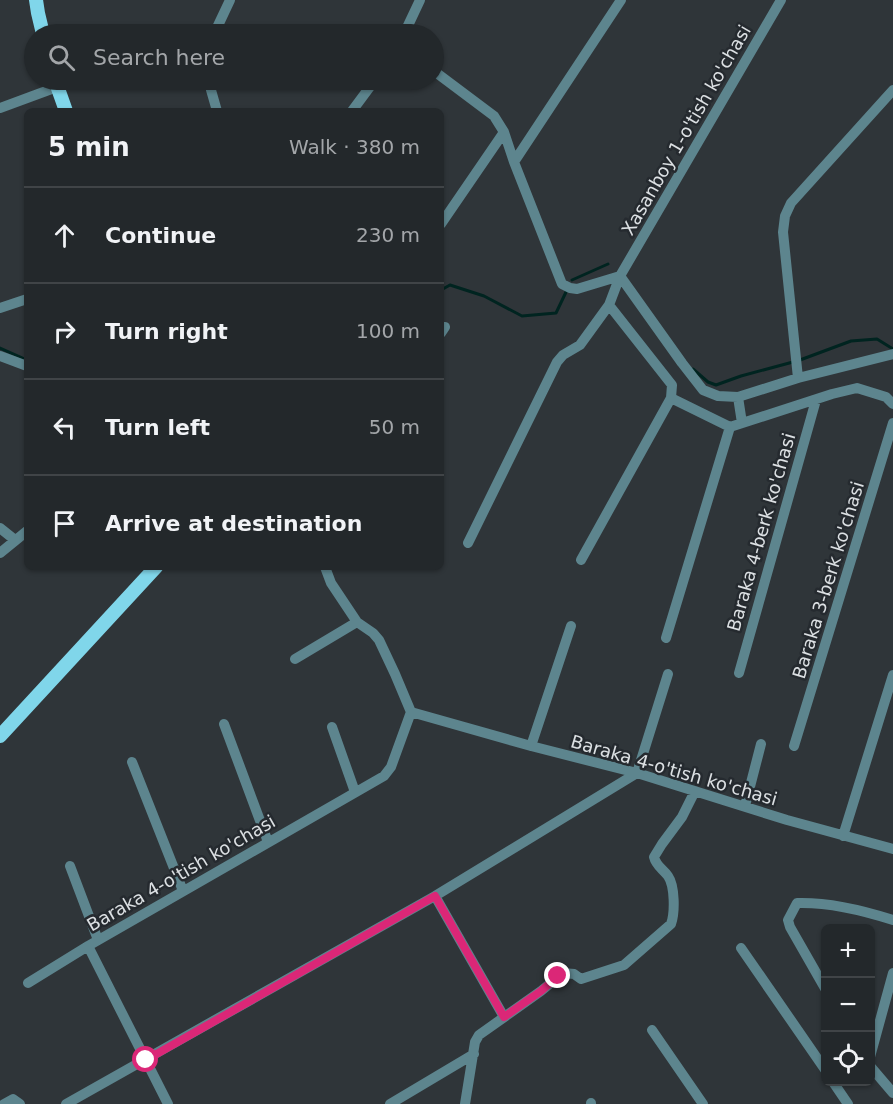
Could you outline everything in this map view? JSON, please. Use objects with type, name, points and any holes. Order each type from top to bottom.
[{"type":"main road","points":[[36,0],[41,24]]},
{"type":"main road","points":[[58,90],[65,108]]},
{"type":"main road","points":[[0,736],[153,570]]},
{"type":"street","points":[[219,24],[230,0]]},
{"type":"street","points":[[409,24],[420,0]]},
{"type":"street","points":[[514,162],[621,0]]},
{"type":"street","name":"Xasanboy 1-o'tish ko'chasi","points":[[609,305],[620,276],[781,0]]},
{"type":"street","points":[[444,78],[494,116],[504,132],[562,284],[577,289],[620,276],[703,390],[718,396],[738,397],[798,378],[893,354]]},
{"type":"street","points":[[0,108],[40,90]]},
{"type":"street","points":[[211,90],[217,108]]},
{"type":"street","points":[[354,108],[368,90]]},
{"type":"street","points":[[798,378],[783,232],[785,216],[791,203],[893,90]]},
{"type":"street","points":[[444,220],[504,132]]},
{"type":"street","points":[[0,308],[24,300]]},
{"type":"street","points":[[468,543],[557,362],[563,355],[580,345],[609,305],[672,385],[671,398],[581,560]]},
{"type":"street","points":[[0,356],[24,365]]},
{"type":"street","points":[[671,398],[730,427],[857,388],[886,397],[893,404]]},
{"type":"street","points":[[738,397],[742,423]]},
{"type":"street","name":"Baraka 4-berk ko'chasi","points":[[739,673],[816,400]]},
{"type":"street","name":"Baraka 3-berk ko'chasi","points":[[794,746],[893,423]]},
{"type":"street","points":[[666,638],[730,427]]},
{"type":"street","points":[[0,528],[15,540]]},
{"type":"street","points":[[0,553],[24,533]]},
{"type":"street","points":[[326,570],[331,583],[357,622],[379,640],[411,712]]},
{"type":"street","points":[[295,660],[357,622]]},
{"type":"street","points":[[531,746],[571,626]]},
{"type":"street","points":[[66,1104],[435,896],[637,773],[668,674]]},
{"type":"street","points":[[843,836],[893,675]]},
{"type":"street","name":"Baraka 4-o'tish ko'chasi","points":[[168,1104],[88,946],[384,776],[391,767],[411,712],[637,773],[787,820],[893,849]]},
{"type":"street","points":[[224,724],[268,842]]},
{"type":"street","points":[[332,728],[355,792]]},
{"type":"street","points":[[745,806],[761,744]]},
{"type":"street","points":[[132,762],[183,891]]},
{"type":"street","points":[[465,1104],[475,1042],[479,1035],[563,973],[574,974],[581,979],[624,965],[671,924],[674,915],[670,878],[656,864],[654,857],[682,817],[695,791]]},
{"type":"street","points":[[70,866],[98,940]]},
{"type":"street","points":[[435,896],[504,1017]]},
{"type":"street","points":[[821,983],[790,927],[788,920],[797,903],[859,909],[893,920]]},
{"type":"street","points":[[28,982],[88,946]]},
{"type":"street","points":[[741,948],[821,1065]]},
{"type":"street","points":[[875,1039],[893,973]]},
{"type":"street","points":[[652,1030],[703,1104]]},
{"type":"street","points":[[390,1104],[474,1054]]},
{"type":"street","points":[[875,1072],[893,1094]]},
{"type":"street","points":[[835,1086],[848,1104]]},
{"type":"street","points":[[4,1104],[13,1099],[20,1104]]},
{"type":"waterway","points":[[572,280],[608,264]]},
{"type":"waterway","points":[[444,288],[450,285],[484,296],[522,316],[556,313],[567,290]]},
{"type":"waterway","points":[[800,360],[851,341],[877,339],[893,349]]},
{"type":"waterway","points":[[0,348],[24,359]]},
{"type":"waterway","points":[[693,369],[708,382],[716,385],[793,362]]},
{"type":"route","points":[[146,1060],[435,896],[504,1017],[558,976]]}]
